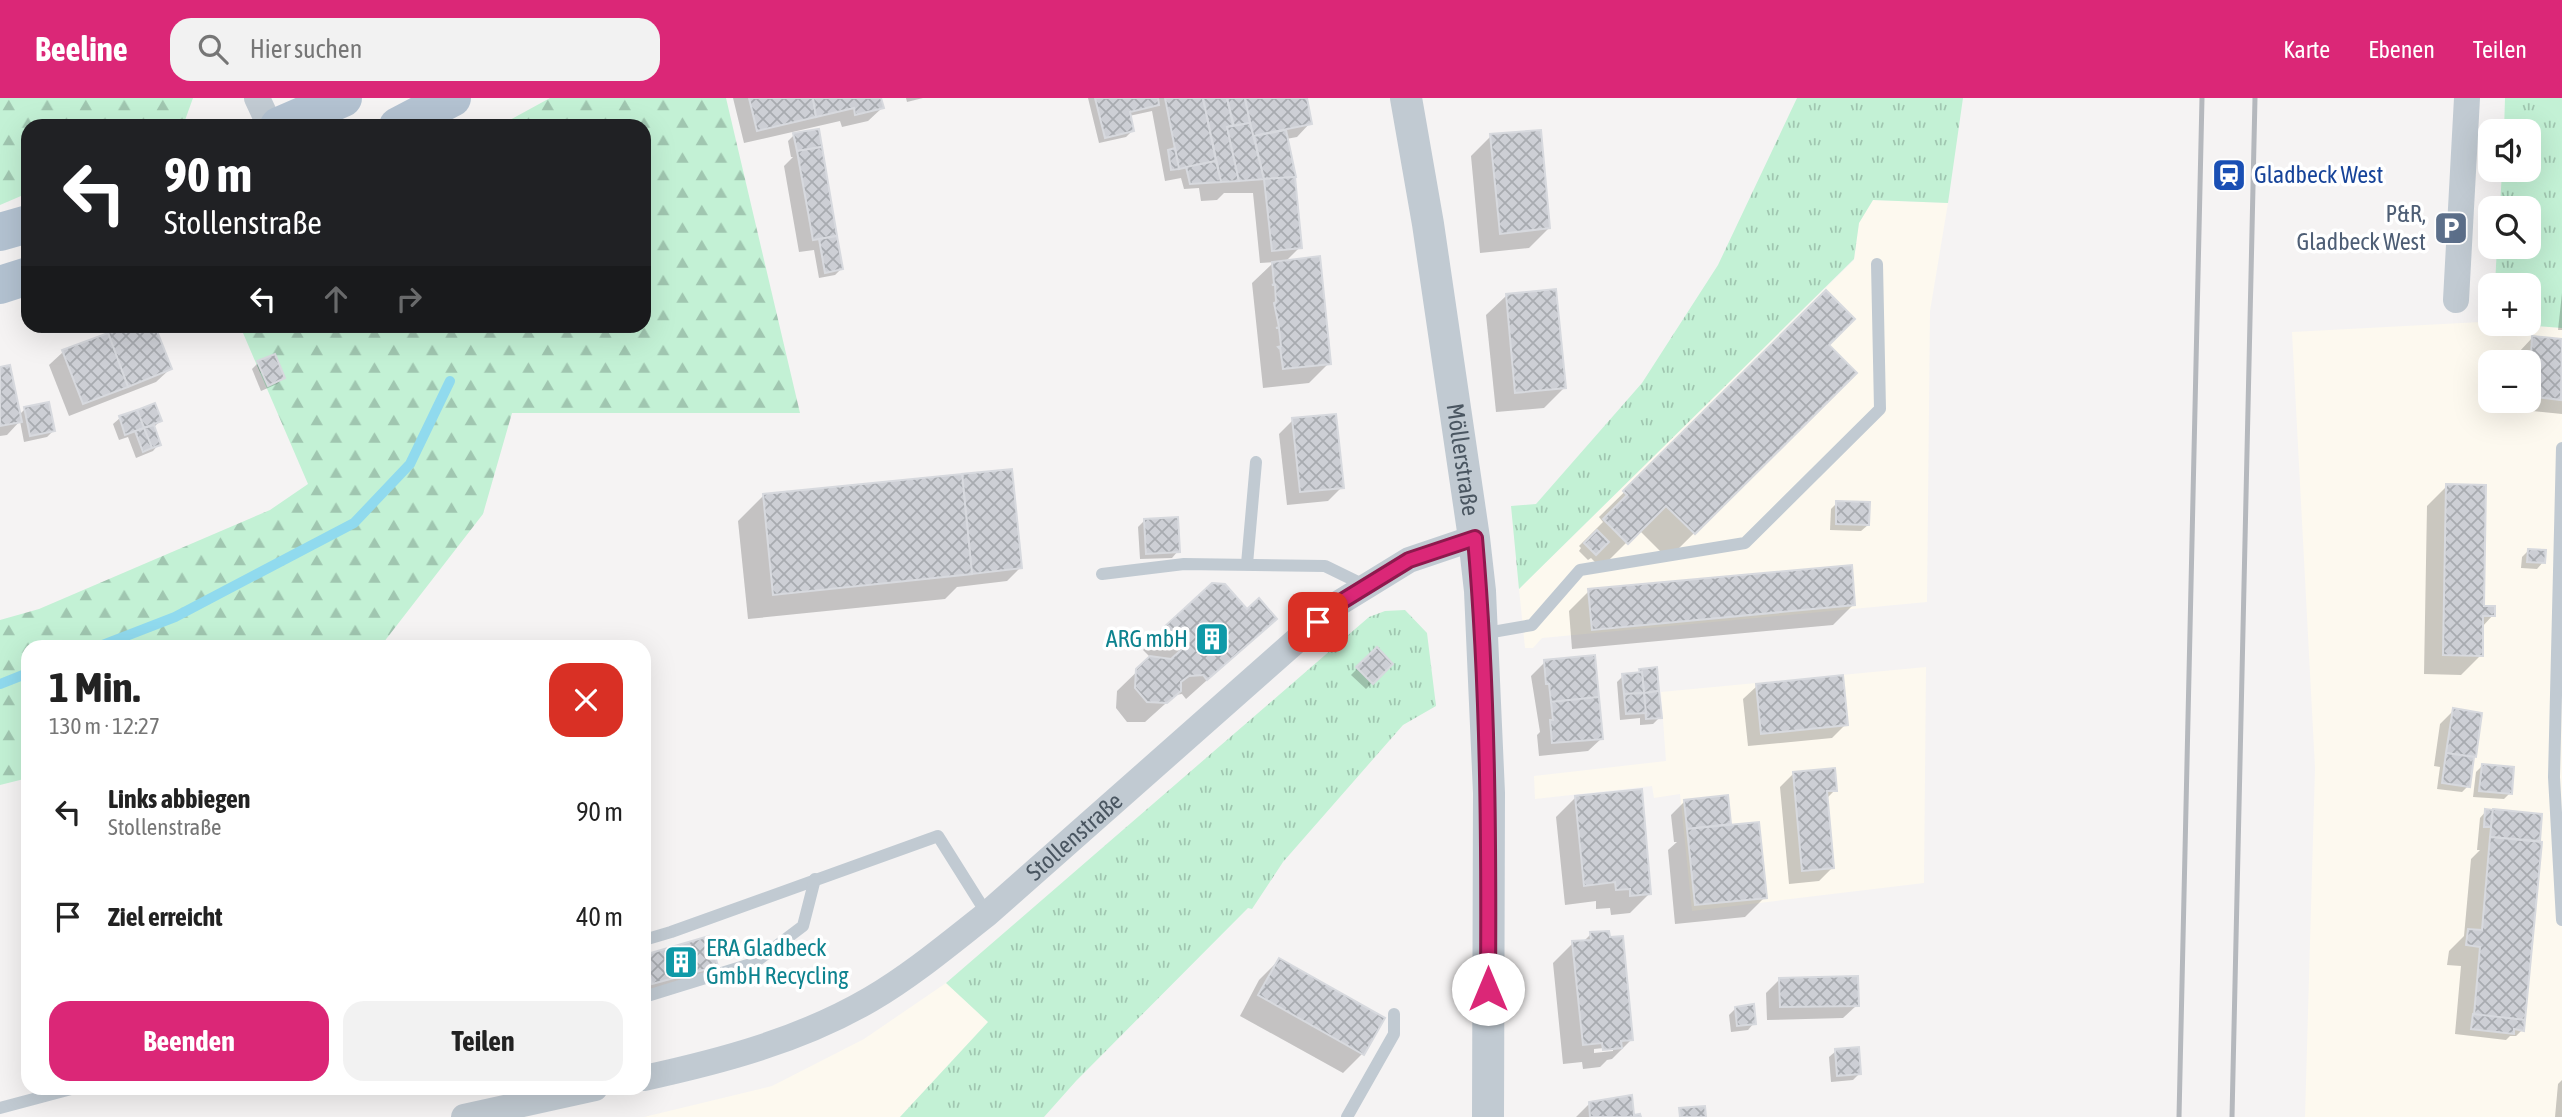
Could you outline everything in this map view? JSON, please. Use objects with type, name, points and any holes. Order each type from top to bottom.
[{"type":"main road","points":[[295,119],[344,98]]},
{"type":"main road","points":[[412,119],[452,98]]},
{"type":"main road","points":[[0,232],[21,226]]},
{"type":"main road","points":[[0,285],[21,278]]},
{"type":"street","points":[[257,98],[267,119]]},
{"type":"street","name":"Möllerstraße","points":[[1406,98],[1475,538],[1489,793],[1488,1117]]},
{"type":"street","points":[[2456,300],[2467,98]]},
{"type":"street","name":"Stollenstraße","points":[[651,1076],[703,1065],[766,1046],[826,1022],[871,999],[987,914],[1339,603],[1409,560],[1475,538]]},
{"type":"street","points":[[464,1117],[564,1095]]},
{"type":"lane","points":[[1480,634],[1532,625],[1580,570],[1745,543],[1880,409],[1877,264]]},
{"type":"lane","points":[[2562,448],[2554,777],[2562,920]]},
{"type":"lane","points":[[1247,564],[1256,462]]},
{"type":"lane","points":[[1102,574],[1184,564],[1325,566],[1366,586]]},
{"type":"lane","points":[[651,938],[938,836],[987,914]]},
{"type":"lane","points":[[651,995],[754,964],[803,926],[815,879]]},
{"type":"lane","points":[[1347,1117],[1394,1034],[1394,1014]]},
{"type":"lane","points":[[0,1108],[49,1095]]},
{"type":"shaded area","points":[[1873,200],[1948,203],[1930,311],[1927,602],[1542,638],[1533,648],[1525,648],[1519,589],[1854,260],[1859,223]]},
{"type":"shaded area","points":[[2478,322],[2478,336],[2541,336],[2541,326],[2562,328],[2562,1117],[2305,1117],[2315,768],[2292,332]]},
{"type":"shaded area","points":[[1926,667],[1924,883],[1692,911],[1680,794],[1654,798],[1652,786],[1535,799],[1534,776],[1666,761],[1661,692]]},
{"type":"shaded area","points":[[946,983],[989,1022],[900,1117],[644,1117],[772,1086],[864,1039]]},
{"type":"green space","points":[[0,98],[193,98],[185,119],[21,119],[21,196],[0,205]]},
{"type":"green space","points":[[550,98],[726,98],[800,413],[512,413],[483,514],[385,640],[21,640],[21,780],[0,785],[0,620],[39,609],[270,510],[308,484],[243,333],[651,333],[651,119],[512,119]]},
{"type":"green space","points":[[1797,98],[1963,98],[1948,203],[1873,200],[1859,223],[1854,259],[1519,589],[1511,506],[1536,504],[1642,383],[1718,265]]},
{"type":"green space","points":[[2505,98],[2562,98],[2562,328],[2541,326],[2541,273],[2496,273],[2496,259],[2541,259],[2541,196],[2501,196],[2501,182],[2541,182],[2541,119],[2504,119]]},
{"type":"green space","points":[[1405,610],[1427,633],[1436,706],[1403,725],[1283,862],[1252,909],[1248,908],[1076,1081],[1044,1117],[900,1117],[988,1022],[946,983],[1369,617],[1385,611]]},
{"type":"building","points":[[749,98],[813,98],[816,117],[757,131]]},
{"type":"building","points":[[813,98],[881,98],[884,108],[855,115],[854,108],[816,117]]},
{"type":"building","points":[[1095,98],[1158,98],[1159,105],[1130,112],[1134,131],[1105,138]]},
{"type":"building","points":[[1165,98],[1203,98],[1216,161],[1179,169]]},
{"type":"building","points":[[1203,98],[1227,98],[1233,125],[1227,127],[1239,181],[1221,182]]},
{"type":"building","points":[[1227,98],[1245,98],[1250,123],[1234,126]]},
{"type":"building","points":[[1245,98],[1307,98],[1312,124],[1253,136]]},
{"type":"building","points":[[1250,123],[1264,179],[1239,181],[1227,127]]},
{"type":"building","points":[[819,129],[822,147],[797,151],[793,133]]},
{"type":"building","points":[[1286,130],[1296,177],[1264,179],[1254,136]]},
{"type":"building","points":[[1541,130],[1550,228],[1500,234],[1490,134]]},
{"type":"building","points":[[822,147],[837,236],[813,240],[797,151]]},
{"type":"building","points":[[1175,148],[1179,169],[1171,170],[1168,150]]},
{"type":"building","points":[[1216,161],[1221,182],[1190,184],[1186,167]]},
{"type":"building","points":[[1295,177],[1302,248],[1272,251],[1264,179]]},
{"type":"building","points":[[837,236],[843,269],[825,273],[819,239]]},
{"type":"building","points":[[1320,256],[1331,364],[1283,369],[1278,347],[1281,346],[1279,328],[1276,328],[1279,327],[1274,303],[1275,285],[1272,285],[1272,262]]},
{"type":"building","points":[[1556,289],[1566,388],[1515,393],[1506,294]]},
{"type":"building","points":[[1826,290],[1855,319],[1829,345],[1857,373],[1695,534],[1666,506],[1628,544],[1603,519],[1627,495],[1623,491]]},
{"type":"building","points":[[108,333],[158,333],[172,369],[128,387]]},
{"type":"building","points":[[108,333],[128,387],[83,404],[62,350]]},
{"type":"building","points":[[2532,336],[2562,339],[2561,400],[2541,398],[2541,350],[2531,350]]},
{"type":"building","points":[[275,354],[285,378],[268,386],[257,361]]},
{"type":"building","points":[[10,365],[22,422],[0,426],[0,367]]},
{"type":"building","points":[[49,402],[55,431],[30,436],[24,407]]},
{"type":"building","points":[[155,403],[162,421],[144,428],[137,410]]},
{"type":"building","points":[[137,410],[144,428],[125,435],[119,416]]},
{"type":"building","points":[[1336,414],[1344,488],[1300,492],[1292,418]]},
{"type":"building","points":[[154,425],[161,445],[152,448],[144,428]]},
{"type":"building","points":[[144,428],[152,448],[143,452],[135,431]]},
{"type":"building","points":[[1012,469],[1022,568],[972,574],[962,474]]},
{"type":"building","points":[[962,474],[972,574],[773,595],[763,494]]},
{"type":"building","points":[[2446,484],[2486,485],[2484,606],[2495,606],[2495,616],[2483,616],[2483,656],[2443,655]]},
{"type":"building","points":[[1836,501],[1870,502],[1869,525],[1836,524]]},
{"type":"building","points":[[1178,517],[1180,552],[1146,554],[1144,519]]},
{"type":"building","points":[[1597,530],[1609,542],[1596,555],[1584,543]]},
{"type":"building","points":[[2528,549],[2546,550],[2545,563],[2527,562]]},
{"type":"building","points":[[1852,565],[1855,605],[1592,630],[1588,589]]},
{"type":"building","name":"ARG mbH","points":[[1212,583],[1225,584],[1247,609],[1259,598],[1277,619],[1207,680],[1203,675],[1189,676],[1181,682],[1181,691],[1167,703],[1147,702],[1135,688],[1136,669],[1150,656],[1171,659],[1181,650],[1162,629]]},
{"type":"building","points":[[1377,647],[1393,664],[1373,684],[1356,667]]},
{"type":"building","points":[[1595,655],[1599,697],[1551,702],[1544,660]]},
{"type":"building","points":[[1657,667],[1659,691],[1644,693],[1642,672],[1640,673],[1639,669]]},
{"type":"building","points":[[1642,672],[1644,693],[1624,694],[1622,674]]},
{"type":"building","points":[[1843,675],[1848,725],[1761,734],[1756,684]]},
{"type":"building","points":[[1659,691],[1662,718],[1646,719],[1644,693]]},
{"type":"building","points":[[1644,693],[1646,713],[1626,714],[1624,694]]},
{"type":"building","points":[[1599,697],[1603,739],[1552,743],[1551,702]]},
{"type":"building","points":[[2453,708],[2482,713],[2476,757],[2446,753]]},
{"type":"building","points":[[2446,753],[2474,757],[2470,787],[2442,783]]},
{"type":"building","points":[[2482,764],[2514,767],[2512,794],[2479,791]]},
{"type":"building","points":[[1835,768],[1837,791],[1827,791],[1834,868],[1802,871],[1793,772]]},
{"type":"building","points":[[1642,789],[1651,894],[1630,896],[1630,889],[1616,890],[1615,882],[1584,886],[1575,796]]},
{"type":"building","points":[[1728,795],[1731,824],[1687,829],[1684,800]]},
{"type":"building","points":[[2485,809],[2493,810],[2491,827],[2484,827]]},
{"type":"building","points":[[2493,809],[2542,814],[2540,841],[2490,837]]},
{"type":"building","points":[[1759,822],[1767,898],[1695,905],[1687,829]]},
{"type":"building","points":[[2490,837],[2542,842],[2525,1020],[2474,1015],[2480,947],[2466,945],[2468,929],[2482,930]]},
{"type":"building","points":[[1609,931],[1610,937],[1623,936],[1633,1040],[1621,1041],[1622,1048],[1603,1050],[1602,1043],[1583,1045],[1572,941],[1591,940],[1590,932]]},
{"type":"building","name":"ERA Gladbeck GmbH Recycling","points":[[709,936],[718,966],[652,984],[651,953]]},
{"type":"building","points":[[1279,958],[1385,1018],[1364,1055],[1258,995]]},
{"type":"building","points":[[1858,976],[1859,1006],[1780,1007],[1779,978]]},
{"type":"building","points":[[1754,1004],[1756,1024],[1737,1026],[1735,1007]]},
{"type":"building","points":[[2473,1014],[2525,1020],[2524,1031],[2514,1029],[2514,1034],[2471,1029]]},
{"type":"building","points":[[1859,1047],[1861,1074],[1837,1076],[1835,1049]]},
{"type":"building","points":[[1632,1095],[1634,1115],[1640,1114],[1641,1117],[1590,1117],[1589,1102]]},
{"type":"building","points":[[1705,1106],[1706,1117],[1680,1117],[1679,1108]]},
{"type":"waterway","points":[[116,640],[175,617],[354,523],[410,464],[450,381]]},
{"type":"waterway","points":[[0,684],[21,676]]},
{"type":"railway","points":[[2179,1117],[2202,98]]},
{"type":"railway","points":[[2232,1117],[2255,98]]},
{"type":"place","name":"Gladbeck West","points":[[2229,175]]},
{"type":"place","name":"P&R, Gladbeck West","points":[[2451,228]]},
{"type":"place","name":"ARG mbH","points":[[1212,639]]},
{"type":"place","name":"ERA Gladbeck GmbH Recycling","points":[[681,962]]},
{"type":"route","points":[[1318,622],[1339,603],[1409,560],[1475,538],[1489,793],[1488,989]]}]
